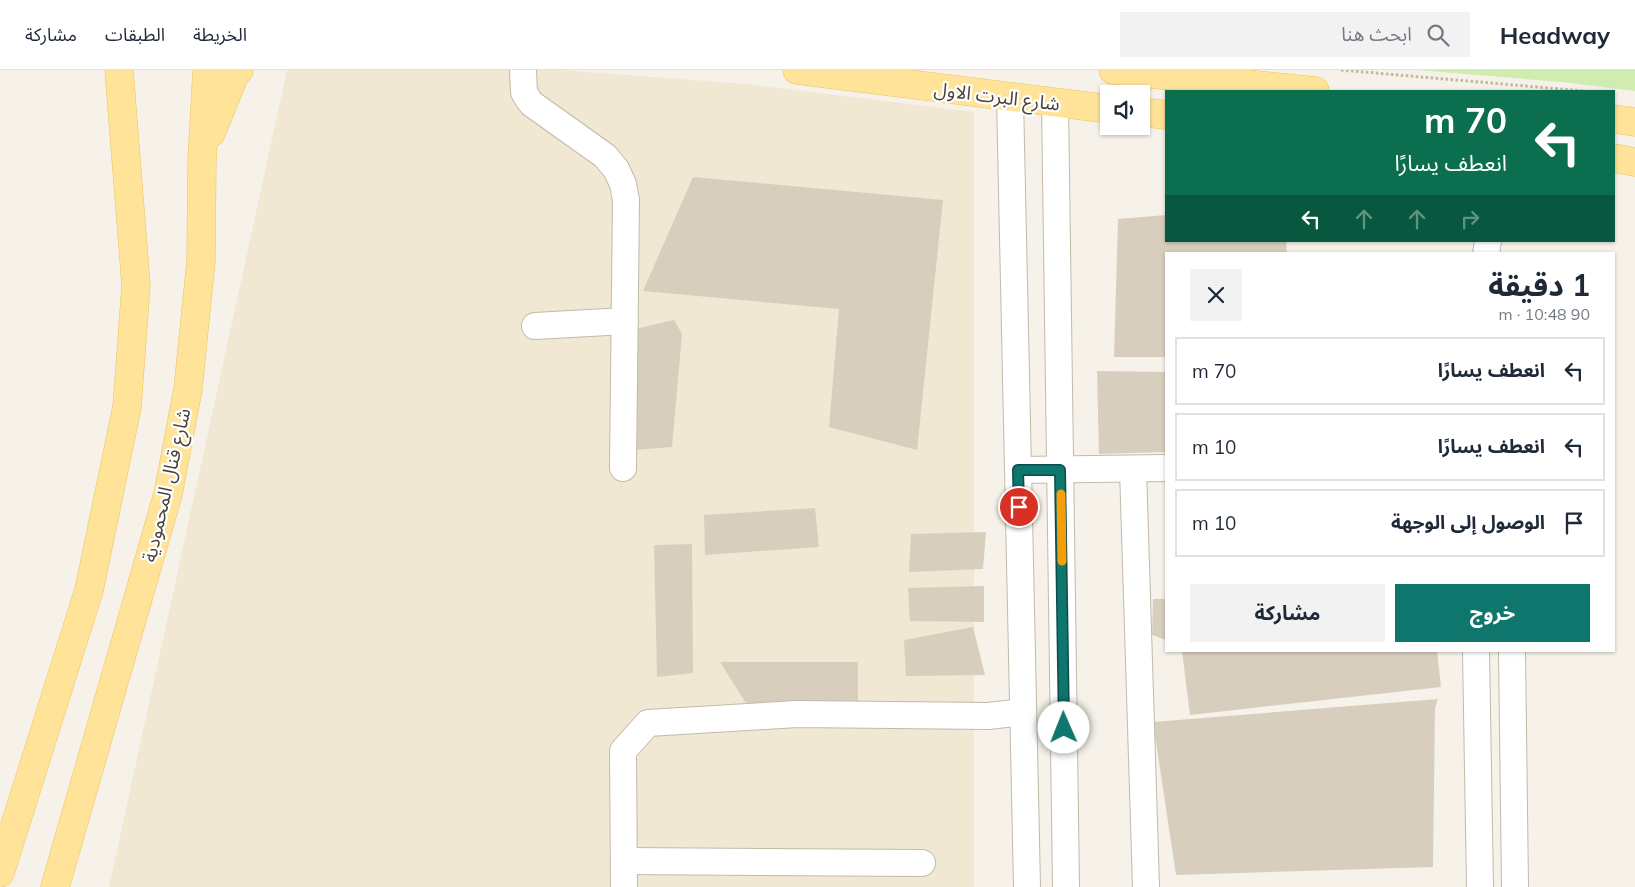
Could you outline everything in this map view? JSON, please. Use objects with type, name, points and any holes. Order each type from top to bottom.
[{"type":"main road","points":[[0,873],[89,590],[127,407],[136,286],[119,70]]},
{"type":"main road","name":"شارع قنال المحمودية","points":[[55,887],[168,494],[188,389],[201,262],[202,161],[207,70]]},
{"type":"main road","points":[[202,161],[219,111],[234,76],[239,70]]},
{"type":"main road","name":"شارع البرت الاول","points":[[797,70],[860,74],[1010,98],[1100,108]]},
{"type":"main road","points":[[1113,70],[1306,90]]},
{"type":"main road","points":[[1150,113],[1165,115]]},
{"type":"main road","points":[[1615,118],[1635,122]]},
{"type":"main road","points":[[1615,158],[1635,162]]},
{"type":"street","points":[[523,70],[524,92],[532,104],[605,156],[616,169],[624,184],[626,200],[623,468]]},
{"type":"street","points":[[1010,98],[1027,887]]},
{"type":"street","points":[[1055,103],[1066,887]]},
{"type":"street","points":[[535,326],[625,321]]},
{"type":"street","points":[[1018,470],[1165,468]]},
{"type":"street","points":[[1133,469],[1146,887]]},
{"type":"street","points":[[1476,652],[1480,887]]},
{"type":"street","points":[[1512,652],[1515,887]]},
{"type":"street","points":[[624,887],[623,751],[648,723],[797,714],[988,716],[1023,712]]},
{"type":"street","points":[[624,861],[922,863]]},
{"type":"path","points":[[1341,70],[1572,90]]},
{"type":"shaded area","points":[[287,70],[562,70],[745,84],[974,112],[974,887],[109,887]]},
{"type":"green space","points":[[1416,70],[1635,70],[1635,91],[1561,82]]},
{"type":"building","points":[[693,177],[943,200],[917,450],[829,427],[839,309],[643,291]]},
{"type":"building","points":[[1165,215],[1165,242],[1286,242],[1287,252],[1165,252],[1165,357],[1114,357],[1118,219]]},
{"type":"building","points":[[674,320],[682,334],[672,447],[634,450],[635,329]]},
{"type":"building","points":[[1097,371],[1165,372],[1165,452],[1099,454]]},
{"type":"building","points":[[815,508],[819,547],[705,555],[704,515]]},
{"type":"building","points":[[986,532],[983,569],[909,572],[911,534]]},
{"type":"building","points":[[692,544],[693,673],[657,677],[654,545]]},
{"type":"building","points":[[984,586],[984,622],[910,621],[908,588]]},
{"type":"building","points":[[1153,599],[1165,599],[1165,640],[1152,635]]},
{"type":"building","points":[[973,627],[985,675],[906,676],[904,640]]},
{"type":"building","points":[[1182,652],[1437,652],[1441,687],[1190,715]]},
{"type":"building","points":[[720,662],[858,662],[858,701],[747,705]]},
{"type":"building","points":[[1438,699],[1435,708],[1433,867],[1176,875],[1153,722]]},
{"type":"slow traffic","points":[[1061,494],[1062,561]]},
{"type":"route","points":[[1019,507],[1018,470],[1060,470],[1064,728]]}]
